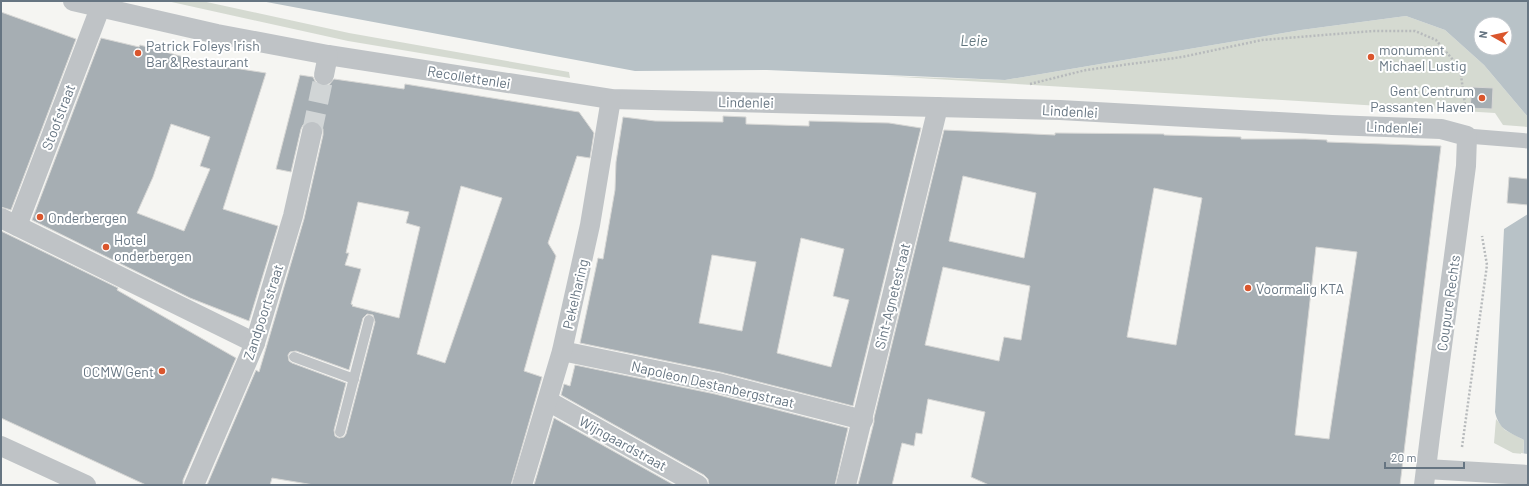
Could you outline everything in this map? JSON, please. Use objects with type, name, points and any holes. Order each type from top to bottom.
[{"type":"street","name":"Recollettenlei","points":[[73,1],[218,34],[328,55],[611,99]]},
{"type":"street","name":"Stoofstraat","points":[[9,222],[100,8]]},
{"type":"street","points":[[324,75],[328,55]]},
{"type":"street","name":"Lindenlei","points":[[611,99],[1060,110],[1332,125],[1441,129],[1467,136],[1528,141]]},
{"type":"street","name":"Pekelharing","points":[[522,485],[562,351],[590,225],[611,99]]},
{"type":"street","name":"Sint-Agnetestraat","points":[[846,485],[938,107]]},
{"type":"street","name":"Zandpoortstraat","points":[[194,485],[261,345],[312,132]]},
{"type":"street","name":"Coupure Rechts","points":[[1467,136],[1466,166],[1425,477],[1459,471],[1520,474]]},
{"type":"street","points":[[9,222],[261,345]]},
{"type":"street","name":"Napoleon Destanbergstraat","points":[[562,351],[718,383],[863,420]]},
{"type":"street","name":"Wijngaardstraat","points":[[548,401],[698,485]]},
{"type":"street","points":[[1,446],[86,485]]},
{"type":"lane","points":[[340,432],[369,320]]},
{"type":"lane","points":[[294,357],[354,379]]},
{"type":"path","points":[[1027,85],[1086,70],[1182,57],[1262,40],[1373,31],[1415,31],[1436,40],[1460,68],[1466,106],[1467,136]]},
{"type":"path","points":[[1459,471],[1487,265],[1481,235]]},
{"type":"shaded area","points":[[167,1],[202,1],[349,33],[569,72],[570,78],[348,41]]},
{"type":"shaded area","points":[[1406,16],[1445,30],[1484,65],[1528,117],[1528,127],[1503,125],[1495,113],[885,76],[1005,80],[1301,30]]},
{"type":"shaded area","points":[[1496,419],[1505,430],[1524,440],[1523,454],[1513,453],[1494,443]]},
{"type":"water","name":"Leie","points":[[261,1],[1528,1],[1528,117],[1484,65],[1474,56],[1513,56],[1513,16],[1473,16],[1473,55],[1445,30],[1406,16],[1301,30],[1005,80],[767,70],[635,71]]},
{"type":"water","points":[[1528,214],[1528,485],[1522,485],[1524,440],[1505,430],[1499,423],[1495,412],[1504,229]]},
{"type":"pier","points":[[1521,453],[1528,454],[1528,485],[1520,485]]},
{"type":"building","points":[[1,12],[76,39],[11,210],[1,207]]},
{"type":"building","points":[[101,38],[139,47],[140,45],[209,64],[266,73],[223,209],[278,226],[249,321],[190,298],[32,220]],"holes":[[[171,124],[210,137],[200,166],[210,169],[184,231],[137,213],[153,177]]]},
{"type":"building","points":[[300,75],[313,77],[316,83],[322,86],[328,86],[334,79],[404,89],[405,84],[579,112],[594,133],[590,158],[577,156],[548,243],[556,256],[524,371],[542,377],[511,485],[314,485],[272,478],[270,485],[207,485],[256,370],[259,372],[304,219],[323,135],[323,129],[320,124],[315,121],[309,121],[303,125],[291,172],[276,169]],"holes":[[[461,186],[502,198],[445,363],[417,354]],[[358,202],[409,212],[406,223],[420,227],[399,318],[352,306],[353,305],[351,304],[361,269],[345,265],[349,253],[346,253]],[[367,314],[373,315],[375,322],[346,434],[344,437],[339,438],[335,436],[334,430],[346,383],[292,363],[289,361],[288,355],[290,352],[296,351],[349,370],[363,318]]]},
{"type":"building","name":"Gent Centrum Passanten Haven","points":[[1472,87],[1493,88],[1492,109],[1470,108]]},
{"type":"building","points":[[723,116],[746,117],[746,124],[809,126],[809,121],[889,123],[921,128],[853,406],[720,372],[580,343],[598,258],[603,259],[615,190],[616,162],[623,117],[655,121],[723,122]],"holes":[[[801,238],[844,249],[833,296],[849,300],[831,367],[777,353]],[[712,255],[756,262],[742,331],[699,323]]]},
{"type":"building","points":[[944,130],[1055,135],[1055,133],[1164,134],[1241,137],[1241,139],[1305,139],[1327,140],[1327,142],[1441,146],[1400,485],[989,485],[971,477],[985,412],[928,399],[922,434],[916,433],[914,446],[902,443],[892,485],[858,485]],"holes":[[[963,176],[1036,193],[1024,258],[949,241]],[[1154,188],[1202,198],[1176,345],[1127,337]],[[1316,247],[1357,252],[1329,439],[1295,435]],[[943,267],[1030,286],[1021,340],[1004,337],[999,361],[925,345]]]},
{"type":"building","points":[[1509,177],[1528,179],[1528,205],[1507,203]]},
{"type":"building","name":"OCMW Gent","points":[[1,231],[118,288],[117,290],[236,358],[183,480],[183,485],[146,485],[1,418]]},
{"type":"building","points":[[575,365],[715,394],[848,428],[835,485],[709,485],[708,479],[704,475],[561,395],[564,384],[570,386]]},
{"type":"building","points":[[554,418],[674,485],[534,485]]},
{"type":"tunnel","points":[[312,132],[324,75]]},
{"type":"place","name":"Patrick Foleys Irish Bar & Restaurant","points":[[138,53]]},
{"type":"place","name":"monument Michael Lustig","points":[[1371,57]]},
{"type":"place","name":"Gent Centrum Passanten Haven","points":[[1482,98]]},
{"type":"place","name":"Onderbergen","points":[[40,217]]},
{"type":"place","name":"Hotel onderbergen","points":[[106,247]]},
{"type":"place","name":"Voormalig KTA","points":[[1248,288]]},
{"type":"place","name":"OCMW Gent","points":[[162,371]]}]
